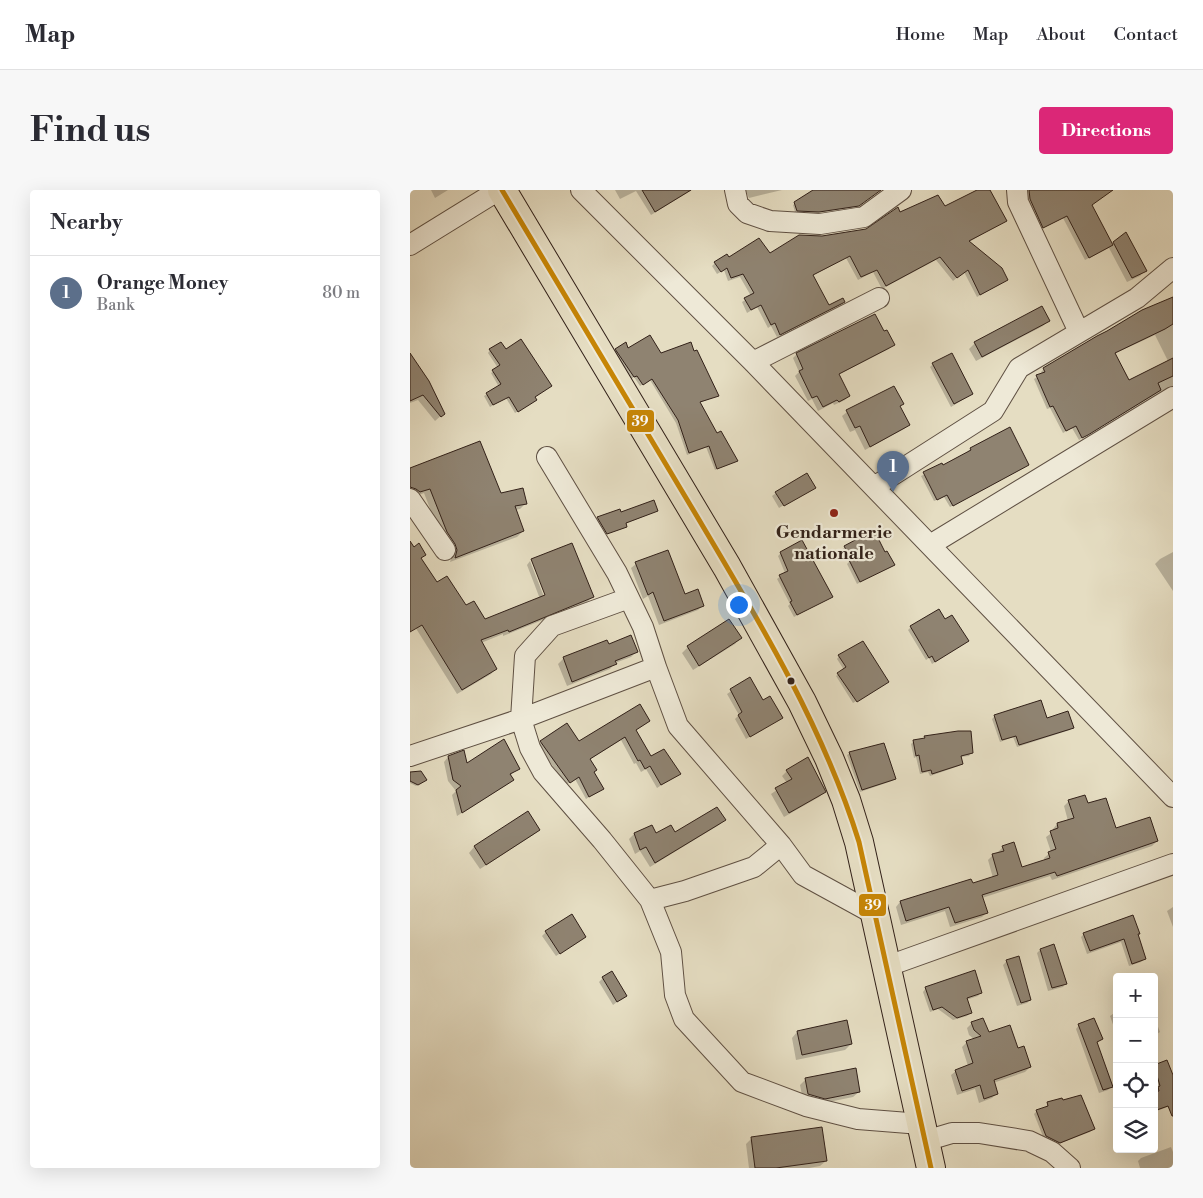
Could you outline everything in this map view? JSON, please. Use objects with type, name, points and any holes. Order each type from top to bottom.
[{"type":"highway","points":[[501,190],[727,567],[802,702],[829,758],[860,842],[931,1168]]},
{"type":"street","points":[[410,245],[501,190]]},
{"type":"street","points":[[580,190],[754,362],[1173,797]]},
{"type":"street","points":[[735,190],[738,204],[747,213],[770,221],[820,224],[864,217],[901,190]]},
{"type":"street","points":[[1016,190],[1018,202],[1080,332]]},
{"type":"street","points":[[874,487],[992,411],[1019,368],[1137,298],[1173,268]]},
{"type":"street","points":[[754,362],[879,298]]},
{"type":"street","points":[[930,545],[1173,398]]},
{"type":"street","points":[[546,457],[617,573],[643,627],[678,726],[781,845],[803,875],[876,915]]},
{"type":"street","points":[[410,500],[445,550]]},
{"type":"street","points":[[629,598],[552,626],[525,656],[521,719],[530,748],[542,772],[602,840],[650,900],[671,952],[675,995],[684,1019],[742,1082],[806,1106],[858,1119],[923,1132],[979,1133],[1029,1141],[1052,1152],[1070,1168]]},
{"type":"street","points":[[410,756],[521,719],[656,667]]},
{"type":"street","points":[[650,900],[694,888],[754,867],[781,845]]},
{"type":"street","points":[[888,966],[1173,864]]},
{"type":"building","points":[[642,190],[691,190],[655,212]]},
{"type":"building","points":[[813,190],[881,190],[859,206],[819,212],[797,211],[794,202]]},
{"type":"building","points":[[977,190],[990,190],[1007,221],[969,241],[1002,268],[1008,280],[980,295],[968,270],[957,278],[940,257],[886,286],[877,270],[861,277],[850,256],[813,275],[829,305],[843,298],[845,302],[780,335],[775,323],[771,325],[761,305],[751,310],[744,298],[754,293],[743,274],[731,278],[727,268],[721,272],[714,262],[727,254],[729,257],[759,238],[770,253],[799,235],[822,236],[866,229],[898,207],[900,212],[938,195],[945,206]]},
{"type":"building","points":[[1029,190],[1113,190],[1092,205],[1113,245],[1089,258],[1067,216],[1043,228],[1030,199]]},
{"type":"building","points":[[1126,232],[1147,271],[1132,278],[1113,242]]},
{"type":"building","points":[[1173,297],[1173,324],[1115,353],[1129,380],[1173,358],[1173,376],[1158,383],[1161,390],[1088,435],[1082,438],[1076,426],[1066,431],[1053,406],[1050,407],[1036,375],[1045,372],[1043,368],[1142,310]]},
{"type":"building","points":[[1042,306],[1050,321],[982,357],[974,342]]},
{"type":"building","points":[[875,314],[884,331],[887,330],[895,345],[839,374],[850,396],[823,407],[817,396],[812,398],[799,371],[803,369],[796,353]]},
{"type":"building","points":[[650,335],[661,353],[691,342],[694,351],[697,350],[719,396],[700,402],[717,433],[721,431],[738,461],[717,469],[709,446],[689,453],[678,420],[652,379],[643,385],[637,376],[634,377],[615,349],[626,342],[628,348]]},
{"type":"building","points":[[521,339],[552,386],[535,397],[537,400],[518,412],[509,397],[493,405],[486,393],[501,384],[492,370],[500,365],[489,349],[501,342],[506,349]]},
{"type":"building","points":[[410,353],[429,381],[445,414],[441,417],[423,395],[410,401]]},
{"type":"building","points":[[952,353],[973,394],[954,404],[932,363]]},
{"type":"building","points":[[894,386],[904,404],[900,406],[910,425],[870,447],[860,426],[855,428],[846,410]]},
{"type":"building","points":[[1010,427],[1029,465],[953,506],[947,495],[937,500],[923,472],[942,463],[943,465]]},
{"type":"building","points":[[480,441],[501,493],[523,488],[527,504],[515,506],[524,531],[455,558],[457,550],[455,544],[447,532],[430,489],[420,492],[410,487],[410,468]]},
{"type":"building","points":[[807,473],[816,488],[784,506],[775,492]]},
{"type":"building","points":[[654,500],[658,511],[626,523],[627,527],[607,534],[597,517],[620,509],[621,512]]},
{"type":"building","points":[[874,530],[885,552],[887,551],[895,565],[860,582],[844,546]]},
{"type":"building","points":[[802,540],[833,597],[797,615],[779,575],[788,571],[780,552]]},
{"type":"building","points":[[410,541],[414,547],[419,543],[426,555],[421,558],[437,582],[447,576],[466,605],[474,601],[485,619],[545,595],[531,559],[572,543],[594,597],[509,632],[508,630],[481,640],[497,669],[462,690],[422,625],[410,632]]},
{"type":"building","points":[[668,550],[685,594],[698,589],[704,606],[664,621],[653,592],[648,595],[635,562]]},
{"type":"building","points":[[939,609],[945,619],[952,615],[969,641],[935,662],[932,656],[929,658],[910,626]]},
{"type":"building","points":[[729,619],[742,638],[699,666],[687,646]]},
{"type":"building","points":[[631,635],[638,652],[615,661],[617,664],[572,682],[563,657],[607,640],[609,644]]},
{"type":"building","points":[[863,641],[889,682],[857,702],[837,673],[846,667],[838,655]]},
{"type":"building","points":[[750,677],[763,700],[770,696],[783,718],[750,737],[738,715],[742,712],[730,689]]},
{"type":"building","points":[[1041,700],[1047,718],[1068,711],[1074,728],[1019,745],[1016,736],[1002,740],[994,715]]},
{"type":"building","points":[[640,704],[650,721],[636,730],[651,756],[664,749],[681,774],[661,785],[650,766],[645,769],[640,760],[638,761],[625,737],[590,759],[597,770],[594,772],[604,789],[589,797],[579,777],[570,783],[540,741],[567,723],[579,741]]},
{"type":"building","points":[[971,731],[973,753],[961,756],[963,764],[932,774],[931,770],[922,772],[919,755],[916,756],[913,740],[925,738],[924,736]]},
{"type":"building","points":[[504,739],[520,769],[510,774],[514,780],[462,813],[456,790],[461,786],[453,780],[448,756],[464,750],[467,763]]},
{"type":"building","points":[[884,743],[896,779],[862,790],[849,752]]},
{"type":"building","points":[[808,757],[826,792],[789,813],[775,788],[792,779],[786,770]]},
{"type":"building","points":[[421,771],[427,780],[418,785],[410,781],[410,772]]},
{"type":"building","points":[[1085,795],[1088,803],[1106,798],[1116,828],[1150,817],[1158,841],[1057,876],[1055,872],[982,895],[988,913],[955,923],[949,907],[906,921],[900,901],[971,879],[973,883],[998,875],[992,854],[1004,851],[1002,846],[1014,842],[1022,867],[1050,858],[1048,852],[1056,849],[1050,831],[1058,828],[1057,823],[1074,818],[1068,800]]},
{"type":"building","points":[[717,807],[726,820],[655,863],[646,847],[640,850],[634,833],[652,825],[656,833],[671,825],[675,832]]},
{"type":"building","points":[[528,811],[540,830],[486,865],[474,846]]},
{"type":"building","points":[[572,914],[586,937],[560,954],[545,931]]},
{"type":"building","points":[[1133,915],[1146,959],[1132,964],[1124,939],[1090,951],[1083,933]]},
{"type":"building","points":[[1054,944],[1067,984],[1052,988],[1040,949]]},
{"type":"building","points":[[1019,956],[1031,1000],[1021,1003],[1006,960]]},
{"type":"building","points":[[975,970],[982,993],[967,998],[972,1013],[957,1018],[942,1007],[933,1010],[925,987]]},
{"type":"building","points":[[612,971],[627,996],[617,1002],[602,977]]},
{"type":"building","points":[[983,1018],[989,1032],[1010,1025],[1018,1048],[1024,1046],[1031,1067],[994,1080],[998,1094],[984,1099],[980,1085],[962,1091],[955,1070],[973,1063],[966,1041],[981,1036],[974,1030],[971,1022]]},
{"type":"building","points":[[1094,1018],[1103,1039],[1097,1042],[1113,1087],[1103,1090],[1078,1024]]},
{"type":"building","points":[[847,1020],[852,1044],[802,1055],[797,1031]]},
{"type":"building","points":[[1167,1060],[1173,1075],[1173,1116],[1168,1106],[1158,1110],[1158,1087],[1160,1086],[1158,1063]]},
{"type":"building","points":[[856,1068],[860,1092],[825,1099],[808,1094],[805,1078]]},
{"type":"building","points":[[1081,1095],[1095,1129],[1060,1143],[1046,1136],[1036,1110],[1048,1106],[1047,1102]]},
{"type":"building","points":[[822,1127],[827,1161],[776,1168],[755,1168],[751,1137]]},
{"type":"transit line","name":"39","points":[[502,190],[763,629],[807,712],[826,755],[844,798],[859,842],[931,1168]]},
{"type":"place","name":"Orange Money","points":[[893,492]]},
{"type":"place","name":"Gendarmerie nationale","points":[[834,513]]}]
